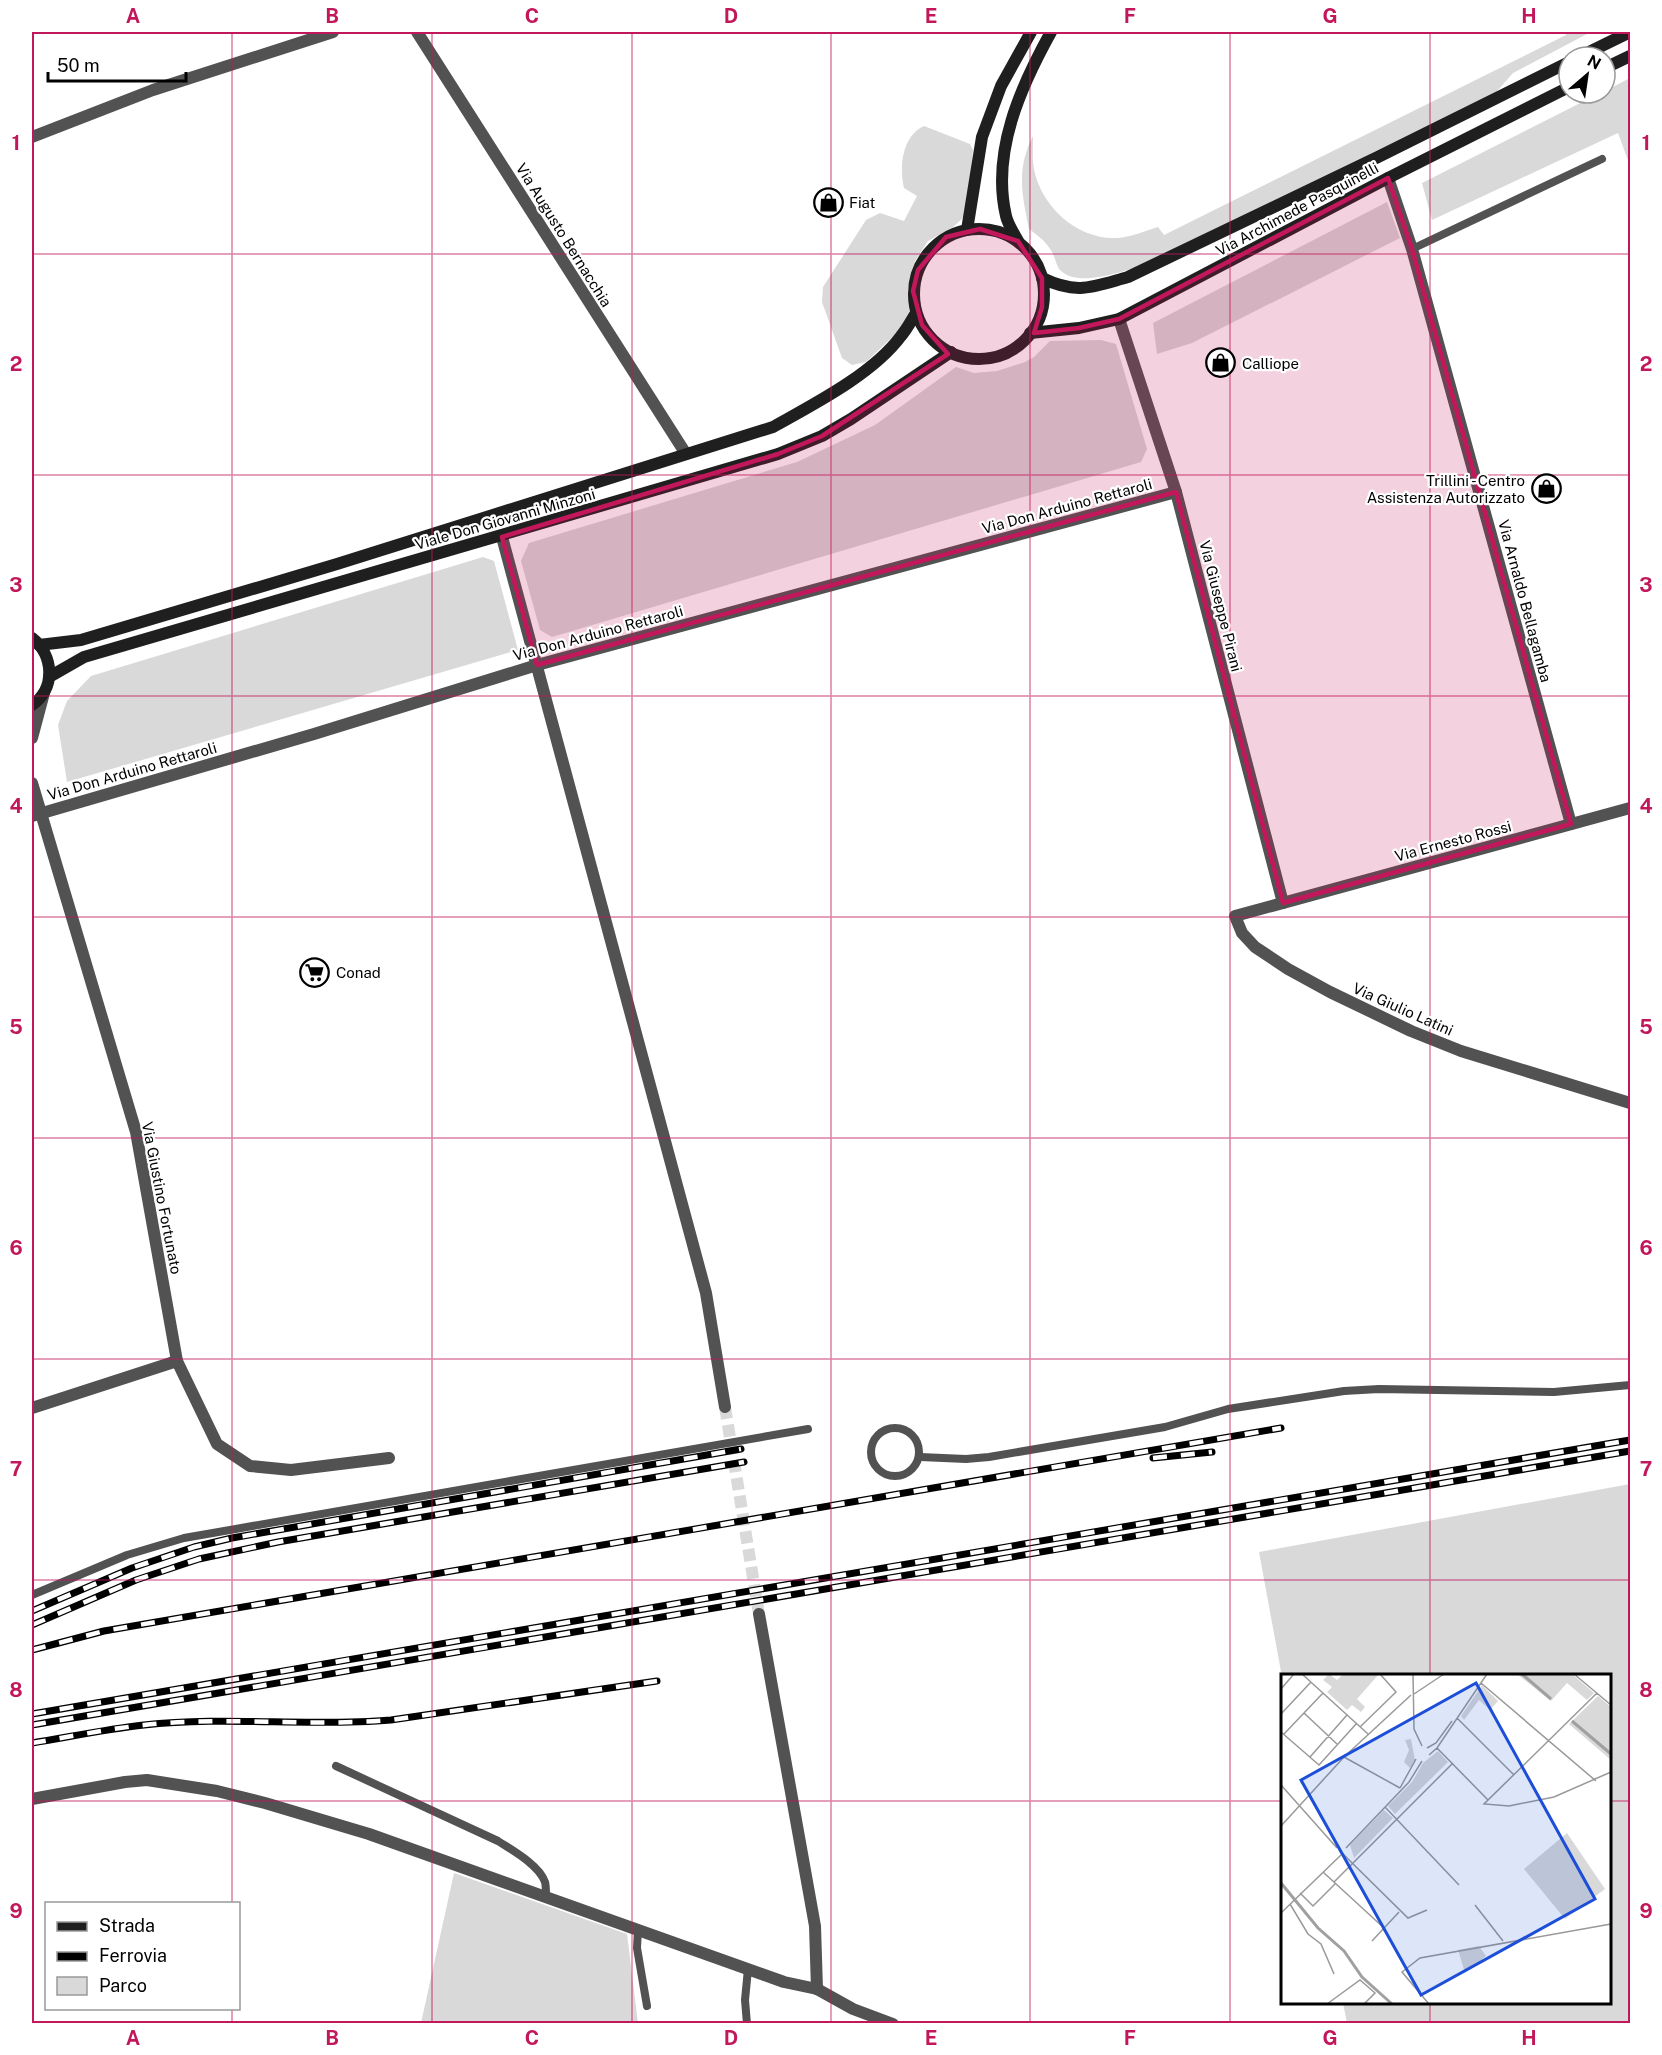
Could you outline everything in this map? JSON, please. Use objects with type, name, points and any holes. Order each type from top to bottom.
[{"type":"main road","points":[[967,230],[982,137],[1001,86],[1031,32]]},
{"type":"main road","points":[[1017,242],[1007,218],[1002,189],[1005,148],[1014,113],[1026,81],[1052,32]]},
{"type":"main road","points":[[1603,45],[1630,32]]},
{"type":"main road","name":"Via Archimede Pasquinelli","points":[[1042,278],[1061,287],[1086,288],[1128,277],[1557,68]]},
{"type":"main road","name":"Via Archimede Pasquinelli","points":[[1030,333],[1079,328],[1119,319],[1388,178],[1557,93]]},
{"type":"main road","points":[[967,230],[993,230],[1017,242],[1033,258],[1042,278],[1044,292],[1038,320],[1030,333],[1014,348],[994,357],[972,358],[951,352],[939,345],[930,336],[916,313],[913,291],[918,270],[929,251],[946,237],[967,230]]},
{"type":"main road","name":"Viale Don Giovanni Minzoni","points":[[35,641],[81,640],[337,564],[773,427],[836,391],[870,366],[900,338],[916,313]]},
{"type":"main road","name":"Viale Don Giovanni Minzoni","points":[[35,641],[45,654],[49,665],[49,677],[84,657],[502,537],[778,454],[822,436],[851,419],[951,352]]},
{"type":"main road","points":[[32,705],[44,693],[49,677]]},
{"type":"street","points":[[32,137],[153,90],[333,32]]},
{"type":"street","name":"Via Augusto Bernacchia","points":[[417,32],[686,454]]},
{"type":"street","name":"Via Arnaldo Bellagamba","points":[[1388,178],[1412,249],[1571,824]]},
{"type":"street","name":"Via Giuseppe Pirani","points":[[1119,319],[1176,492],[1283,903]]},
{"type":"street","name":"Via Don Arduino Rettaroli","points":[[36,814],[314,734],[537,665],[1176,492]]},
{"type":"street","points":[[502,537],[706,1293],[725,1407]]},
{"type":"street","points":[[32,738],[44,693]]},
{"type":"street","name":"Via Giustino Fortunato","points":[[32,783],[36,814],[136,1132],[177,1360],[217,1444],[250,1466],[291,1470],[389,1458]]},
{"type":"street","name":"Via Ernesto Rossi","points":[[1283,903],[1630,808]]},
{"type":"street","name":"Via Giulio Latini","points":[[1283,903],[1234,916],[1242,933],[1256,947],[1288,969],[1411,1031],[1461,1051],[1630,1103]]},
{"type":"street","points":[[32,1408],[177,1360]]},
{"type":"street","points":[[759,1614],[815,1926],[817,1989]]},
{"type":"street","points":[[32,1799],[147,1780],[217,1791],[265,1803],[369,1834],[784,1982],[817,1989],[854,2009],[893,2024]]},
{"type":"lane","points":[[1412,249],[1602,159]]},
{"type":"lane","points":[[920,1456],[966,1459],[989,1457],[1165,1427],[1228,1409],[1344,1391],[1379,1389],[1554,1392],[1630,1385]]},
{"type":"lane","points":[[895,1427],[904,1429],[917,1440],[920,1456],[911,1471],[895,1476],[886,1475],[874,1464],[871,1447],[880,1433],[895,1427]]},
{"type":"lane","points":[[32,1595],[127,1555],[184,1538],[808,1429]]},
{"type":"lane","points":[[336,1766],[498,1841],[516,1852],[540,1872],[546,1883],[546,1896]]},
{"type":"lane","points":[[638,1929],[637,1947],[647,2006]]},
{"type":"lane","points":[[747,2024],[745,2000],[748,1969]]},
{"type":"highlighted area","points":[[1388,178],[1412,249],[1571,824],[1283,903],[1176,492],[537,665],[502,537],[778,454],[822,436],[948,354],[922,325],[913,291],[918,270],[946,237],[980,229],[1018,241],[1042,278],[1042,307],[1034,333],[1079,328],[1119,319]]},
{"type":"green space","points":[[1565,32],[1587,32],[1566,45],[1557,45],[1557,50],[1513,73],[1492,97],[1148,263],[1090,278],[1067,275],[1059,269],[1047,245],[1029,229],[1022,171],[1033,136],[1033,165],[1044,196],[1053,208],[1075,227],[1103,237],[1117,238],[1158,227],[1164,235],[1566,35]]},
{"type":"green space","points":[[1630,78],[1630,166],[1618,133],[1432,220],[1422,183],[1576,105],[1617,105],[1617,85]]},
{"type":"green space","points":[[924,126],[970,144],[973,150],[968,207],[963,218],[953,227],[928,241],[915,261],[908,289],[910,314],[901,329],[866,362],[852,365],[842,358],[822,302],[823,287],[866,220],[880,213],[904,221],[917,196],[904,188],[902,162],[911,137]]},
{"type":"green space","points":[[1387,202],[1400,238],[1192,343],[1157,354],[1153,323]]},
{"type":"green space","points":[[1101,340],[1116,344],[1147,449],[1141,462],[552,637],[540,630],[521,561],[529,543],[797,462],[875,425],[956,367],[974,373],[997,371],[1034,357],[1050,341]]},
{"type":"green space","points":[[483,557],[494,561],[518,650],[67,782],[58,725],[67,701],[91,676]]},
{"type":"green space","points":[[1630,1484],[1630,2023],[1347,2023],[1343,2004],[1611,2004],[1611,1674],[1281,1674],[1259,1552]]},
{"type":"green space","points":[[454,1873],[627,1934],[638,2023],[421,2023]]},
{"type":"tunnel","points":[[725,1407],[759,1614]]},
{"type":"railway","points":[[32,1650],[104,1631],[1281,1428]]},
{"type":"railway","points":[[32,1714],[1630,1440]]},
{"type":"railway","points":[[32,1611],[132,1568],[194,1547],[232,1538],[741,1449]]},
{"type":"railway","points":[[32,1725],[1630,1451]]},
{"type":"railway","points":[[1153,1458],[1212,1452]]},
{"type":"railway","points":[[32,1625],[136,1580],[199,1559],[278,1542],[744,1462]]},
{"type":"railway","points":[[32,1743],[175,1722],[391,1720],[657,1681]]},
{"type":"place","name":"Fiat","points":[[828,202]]},
{"type":"place","name":"Calliope","points":[[1221,363]]},
{"type":"place","name":"Trillini - Centro Assistenza Autorizzato","points":[[1546,489]]},
{"type":"place","name":"Conad","points":[[315,972]]}]
